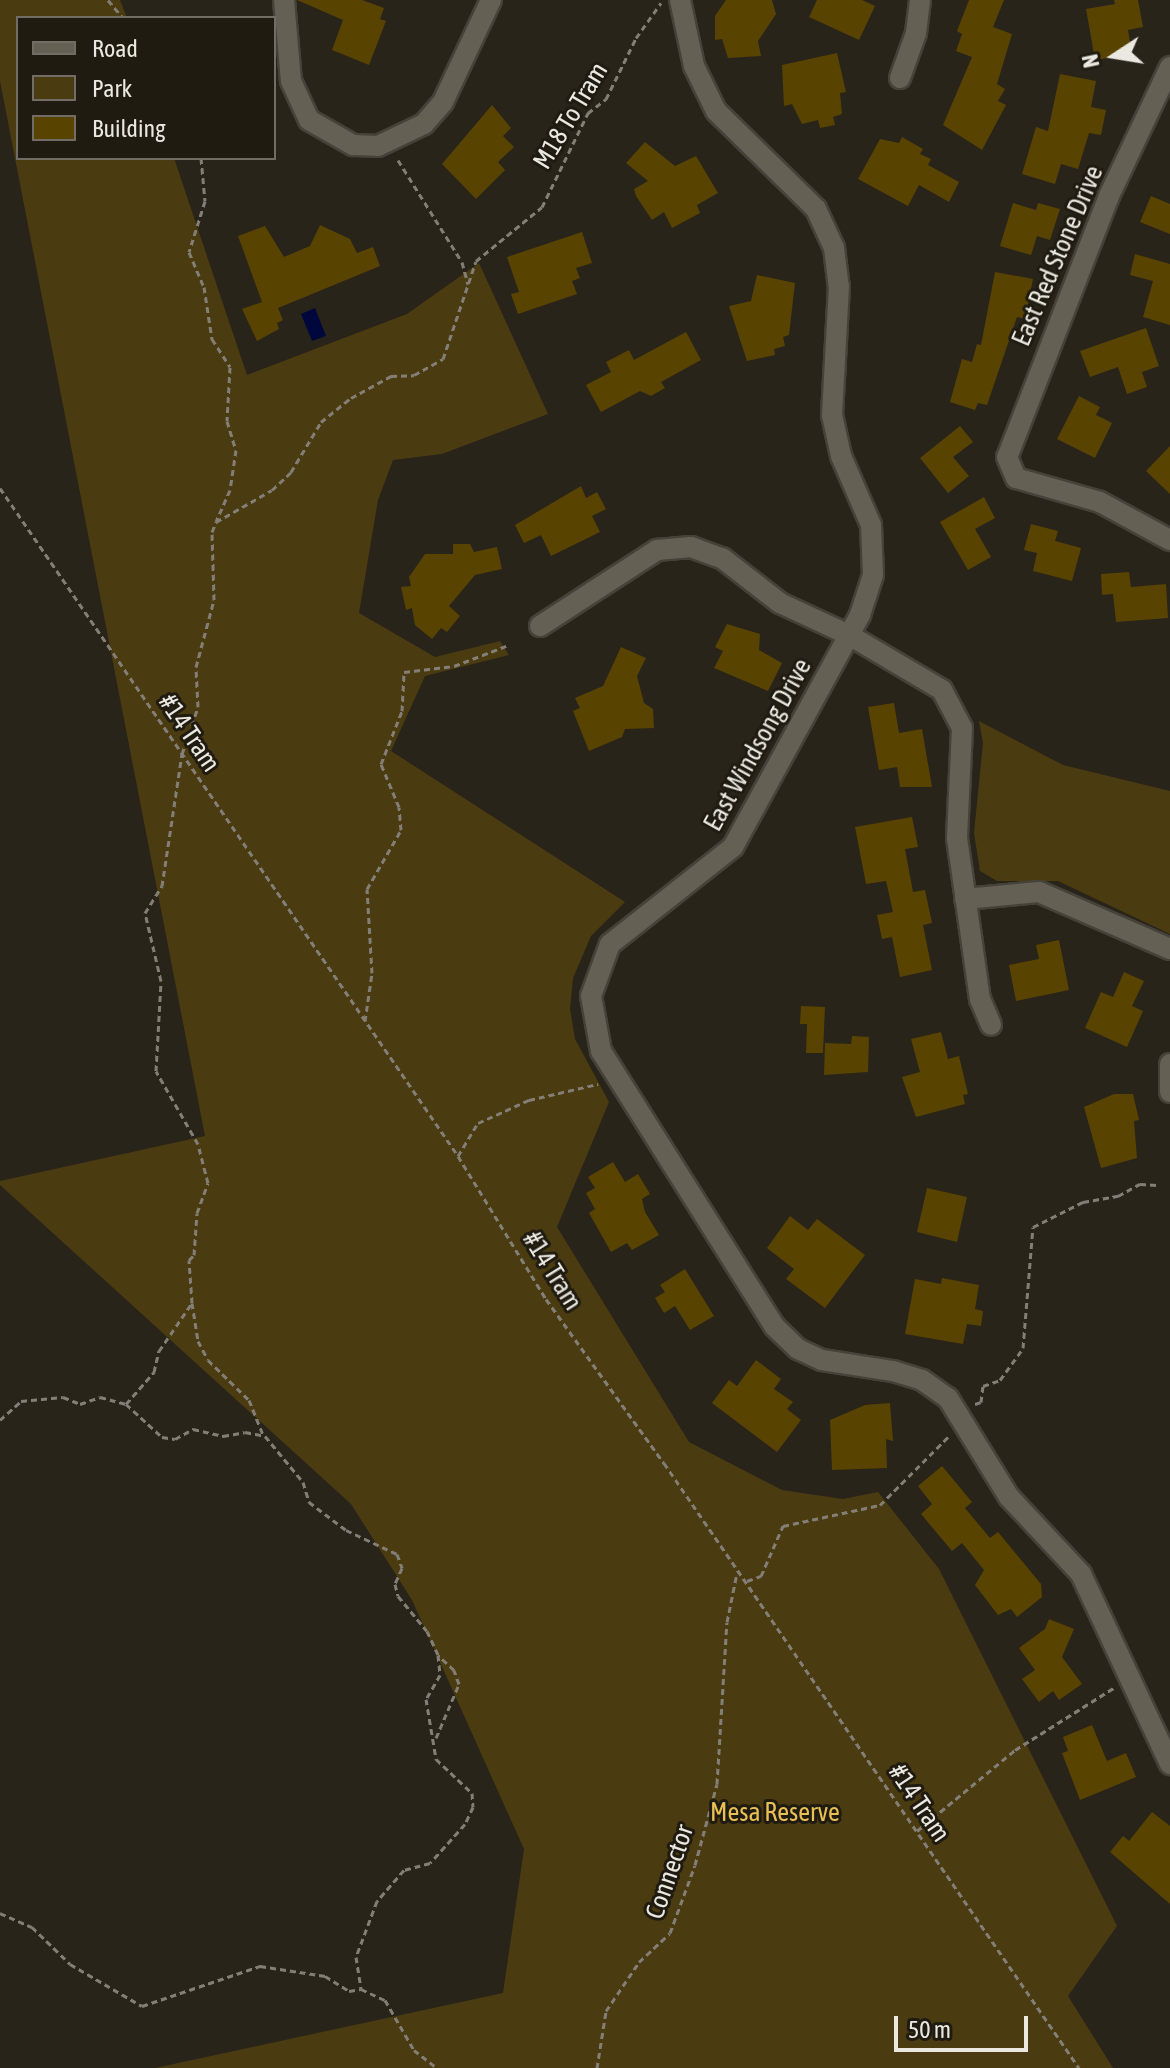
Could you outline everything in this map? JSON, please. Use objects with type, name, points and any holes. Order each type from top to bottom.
[{"type":"street","points":[[284,0],[293,90],[309,120],[328,135],[353,145],[378,146],[424,124],[443,102],[491,0]]},
{"type":"street","points":[[900,78],[916,33],[920,0]]},
{"type":"street","name":"East Windsong Drive","points":[[671,1],[694,66],[716,111],[816,209],[834,248],[839,286],[832,415],[841,456],[871,525],[875,555],[868,595],[849,635],[733,847],[610,944],[591,996],[601,1051],[774,1326],[798,1349],[822,1360],[908,1375],[948,1398],[1009,1497],[1081,1574],[1170,1764]]},
{"type":"street","name":"East Red Stone Drive","points":[[1170,67],[1109,196],[1011,439],[1010,468],[1032,486],[1100,502],[1170,540]]},
{"type":"street","points":[[540,626],[657,550],[691,547],[722,558],[780,603],[849,635],[925,677],[954,707],[962,728],[957,838],[980,999],[991,1025]]},
{"type":"street","points":[[965,899],[1018,892],[1049,894],[1170,949]]},
{"type":"street","points":[[1170,1064],[1170,1092]]},
{"type":"path","points":[[108,0],[121,16]]},
{"type":"path","name":"M18 To Tram","points":[[216,522],[272,490],[291,472],[321,422],[351,398],[391,376],[436,365],[454,338],[457,307],[469,289],[482,255],[542,207],[588,113],[606,99],[636,38],[671,1]]},
{"type":"path","points":[[201,160],[205,201],[189,252],[204,287],[212,339],[230,367],[227,421],[236,450],[230,490],[216,522],[209,553],[214,600],[196,667],[195,726],[182,754],[162,886],[145,913],[161,981],[156,1071],[198,1144],[208,1183],[197,1213],[194,1255],[189,1260],[198,1341],[208,1360],[249,1400],[263,1436],[303,1482],[314,1507],[354,1535],[397,1554],[402,1568],[395,1584],[398,1596],[427,1631],[438,1655],[440,1675],[426,1699],[436,1738],[438,1765],[472,1793],[473,1807],[465,1824],[430,1863],[404,1870],[377,1901],[356,1957],[361,1989]]},
{"type":"path","points":[[398,160],[462,262],[469,289]]},
{"type":"path","name":"#14 Tram","points":[[0,488],[458,1156],[546,1299],[737,1573],[746,1581],[1079,2068]]},
{"type":"path","points":[[365,1021],[372,973],[367,889],[401,830],[399,807],[381,764],[402,711],[404,672],[454,666],[506,646]]},
{"type":"path","points":[[458,1156],[478,1123],[529,1100],[602,1082]]},
{"type":"path","points":[[972,1406],[981,1402],[983,1386],[1000,1380],[1020,1355],[1033,1227],[1083,1202],[1118,1196],[1140,1184],[1157,1185]]},
{"type":"path","points":[[126,1404],[154,1372],[159,1351],[192,1303]]},
{"type":"path","points":[[0,1420],[21,1401],[63,1397],[80,1404],[100,1397],[126,1404],[162,1437],[175,1439],[193,1429],[223,1436],[245,1432],[263,1436]]},
{"type":"path","points":[[746,1581],[761,1576],[783,1526],[880,1505],[950,1435]]},
{"type":"path","name":"Connector","points":[[597,2068],[606,2011],[639,1962],[670,1933],[695,1865],[717,1784],[727,1622],[737,1573]]},
{"type":"path","points":[[436,1738],[459,1684],[454,1670],[438,1655]]},
{"type":"path","points":[[917,1831],[1015,1750],[1115,1687]]},
{"type":"path","points":[[0,1913],[32,1927],[70,1964],[142,2006],[260,1966],[315,1973],[349,1991],[361,1989],[385,2000],[414,2050],[437,2068]]},
{"type":"green space","name":"Mesa Reserve","points":[[0,0],[120,0],[126,16],[16,16],[16,160],[175,160],[247,375],[407,314],[479,263],[548,414],[442,454],[393,460],[378,500],[359,613],[435,657],[500,641],[509,655],[425,676],[391,751],[625,902],[591,936],[573,978],[570,1009],[575,1039],[609,1102],[557,1227],[689,1442],[782,1490],[843,1499],[878,1492],[939,1569],[1117,1926],[1068,1996],[1113,2068],[155,2068],[503,1993],[524,1849],[412,1600],[351,1504],[0,1185],[0,1181],[205,1136],[0,81]]},
{"type":"green space","points":[[979,721],[1063,765],[1170,791],[1170,934],[1058,881],[997,881],[980,871],[974,833],[983,743]]},
{"type":"shaded area","points":[[315,308],[326,336],[312,341],[301,314]]},
{"type":"building","points":[[297,0],[362,0],[384,8],[380,19],[386,21],[369,65],[332,50],[343,20]]},
{"type":"building","points":[[726,0],[772,0],[776,14],[758,41],[761,56],[728,58],[722,39],[715,40],[715,16]]},
{"type":"building","points":[[817,0],[862,0],[875,6],[859,40],[809,17]]},
{"type":"building","points":[[969,0],[1004,0],[993,27],[1012,34],[997,84],[1005,89],[998,101],[1006,105],[982,150],[943,125],[972,57],[956,51],[962,34],[957,31]]},
{"type":"building","points":[[1114,0],[1138,0],[1143,27],[1128,30],[1132,54],[1095,60],[1086,9],[1115,4]]},
{"type":"building","points":[[837,53],[846,92],[840,93],[842,114],[833,117],[835,125],[820,128],[818,120],[802,124],[792,104],[784,106],[782,65]]},
{"type":"building","points":[[1060,74],[1096,81],[1091,107],[1106,110],[1101,135],[1089,133],[1078,169],[1061,164],[1055,184],[1022,174],[1036,127],[1048,131]]},
{"type":"building","points":[[492,105],[511,128],[503,136],[514,147],[498,162],[505,170],[476,199],[442,164]]},
{"type":"building","points":[[902,137],[923,149],[920,154],[931,159],[928,165],[959,182],[949,202],[919,185],[908,206],[858,179],[880,139],[899,143]]},
{"type":"building","points":[[645,142],[675,166],[696,156],[718,193],[697,205],[700,213],[672,228],[664,212],[652,220],[636,196],[634,189],[648,181],[626,163]]},
{"type":"building","points":[[1151,196],[1170,204],[1170,234],[1140,222]]},
{"type":"building","points":[[1013,203],[1036,210],[1038,203],[1060,209],[1050,240],[1037,236],[1031,255],[1000,246]]},
{"type":"building","points":[[320,225],[350,239],[357,253],[373,247],[380,266],[278,308],[283,320],[277,323],[279,329],[257,341],[242,309],[262,302],[238,236],[265,226],[284,257],[310,246]]},
{"type":"building","points":[[582,232],[592,263],[576,268],[580,278],[572,281],[577,294],[518,314],[511,294],[519,292],[507,257]]},
{"type":"building","points":[[1135,254],[1170,264],[1170,325],[1143,317],[1153,281],[1130,275]]},
{"type":"building","points":[[995,272],[1033,279],[1025,319],[1017,317],[987,405],[978,403],[975,410],[950,402],[962,359],[972,362],[977,344],[981,345]]},
{"type":"building","points":[[757,275],[795,283],[789,335],[783,337],[785,346],[774,349],[775,355],[747,361],[729,306],[751,301]]},
{"type":"building","points":[[1146,328],[1159,366],[1142,372],[1147,387],[1127,394],[1118,367],[1090,377],[1080,351]]},
{"type":"building","points":[[686,332],[701,360],[661,382],[665,388],[651,396],[640,391],[601,412],[586,385],[611,372],[606,362],[629,350],[634,360]]},
{"type":"building","points":[[1079,396],[1100,407],[1096,415],[1112,423],[1095,458],[1057,439]]},
{"type":"building","points":[[960,426],[973,442],[953,457],[969,476],[948,493],[920,458]]},
{"type":"building","points":[[1170,446],[1170,494],[1146,471]]},
{"type":"building","points":[[581,486],[586,498],[597,492],[606,509],[592,516],[600,532],[551,556],[541,535],[524,543],[515,525]]},
{"type":"building","points":[[984,497],[995,518],[975,529],[991,557],[968,570],[940,522]]},
{"type":"building","points":[[1031,524],[1058,531],[1055,541],[1081,548],[1072,581],[1033,571],[1037,553],[1024,550]]},
{"type":"building","points":[[453,544],[470,544],[474,552],[497,547],[502,569],[475,575],[449,606],[460,616],[447,632],[441,628],[432,639],[415,625],[412,608],[406,610],[401,587],[411,586],[409,577],[425,554],[453,554]]},
{"type":"building","points":[[1129,572],[1131,587],[1166,584],[1168,618],[1116,622],[1113,594],[1102,595],[1101,574]]},
{"type":"building","points":[[727,624],[760,634],[759,650],[782,663],[768,691],[714,668],[723,651],[715,647]]},
{"type":"building","points":[[621,647],[646,658],[637,676],[644,703],[653,709],[654,728],[625,729],[622,737],[589,751],[573,711],[580,708],[575,698],[603,686]]},
{"type":"building","points":[[894,703],[899,733],[922,729],[932,787],[900,787],[897,767],[879,770],[868,707]]},
{"type":"building","points":[[912,817],[918,847],[905,849],[913,892],[925,890],[932,923],[923,925],[932,970],[900,977],[892,937],[882,939],[877,915],[893,912],[886,881],[866,884],[855,827]]},
{"type":"building","points":[[1059,940],[1069,990],[1016,1001],[1009,965],[1039,959],[1036,945]]},
{"type":"building","points":[[1124,972],[1144,981],[1132,1006],[1143,1011],[1127,1047],[1085,1028],[1101,992],[1113,997]]},
{"type":"building","points":[[801,1006],[825,1007],[823,1053],[806,1053],[807,1024],[800,1024]]},
{"type":"building","points":[[941,1032],[948,1059],[959,1056],[968,1094],[963,1095],[965,1104],[916,1117],[902,1077],[920,1072],[911,1039]]},
{"type":"building","points":[[852,1036],[869,1037],[868,1072],[824,1075],[825,1043],[851,1044]]},
{"type":"building","points":[[1114,1094],[1133,1094],[1139,1120],[1134,1121],[1137,1158],[1101,1168],[1084,1107]]},
{"type":"building","points":[[613,1162],[625,1182],[638,1174],[650,1194],[642,1199],[645,1212],[659,1235],[632,1250],[627,1243],[611,1252],[589,1213],[595,1209],[586,1193],[595,1188],[588,1177]]},
{"type":"building","points":[[927,1188],[967,1197],[957,1242],[917,1232]]},
{"type":"building","points":[[790,1216],[808,1230],[817,1219],[865,1255],[825,1308],[786,1279],[794,1269],[767,1248]]},
{"type":"building","points":[[685,1269],[714,1316],[690,1330],[675,1306],[664,1313],[655,1298],[665,1292],[660,1285]]},
{"type":"building","points":[[942,1278],[979,1285],[975,1309],[983,1311],[981,1326],[967,1324],[963,1344],[905,1334],[915,1279],[941,1284]]},
{"type":"building","points":[[756,1360],[781,1379],[774,1389],[793,1402],[787,1409],[801,1420],[777,1452],[712,1403],[729,1380],[737,1386]]},
{"type":"building","points":[[890,1403],[893,1441],[886,1439],[887,1468],[832,1470],[830,1420],[865,1405]]},
{"type":"building","points":[[942,1466],[972,1502],[965,1508],[990,1538],[998,1532],[1041,1584],[1042,1597],[1017,1617],[1011,1609],[998,1615],[975,1585],[984,1570],[962,1543],[952,1551],[921,1514],[932,1504],[918,1486]]},
{"type":"building","points":[[1049,1619],[1074,1629],[1062,1657],[1082,1684],[1059,1700],[1053,1691],[1039,1702],[1022,1679],[1035,1670],[1019,1648],[1045,1629]]},
{"type":"building","points":[[1092,1725],[1107,1761],[1126,1753],[1136,1777],[1080,1800],[1062,1753],[1068,1751],[1063,1737]]},
{"type":"building","points":[[1152,1812],[1170,1826],[1170,1904],[1110,1852],[1123,1836],[1129,1841]]}]
